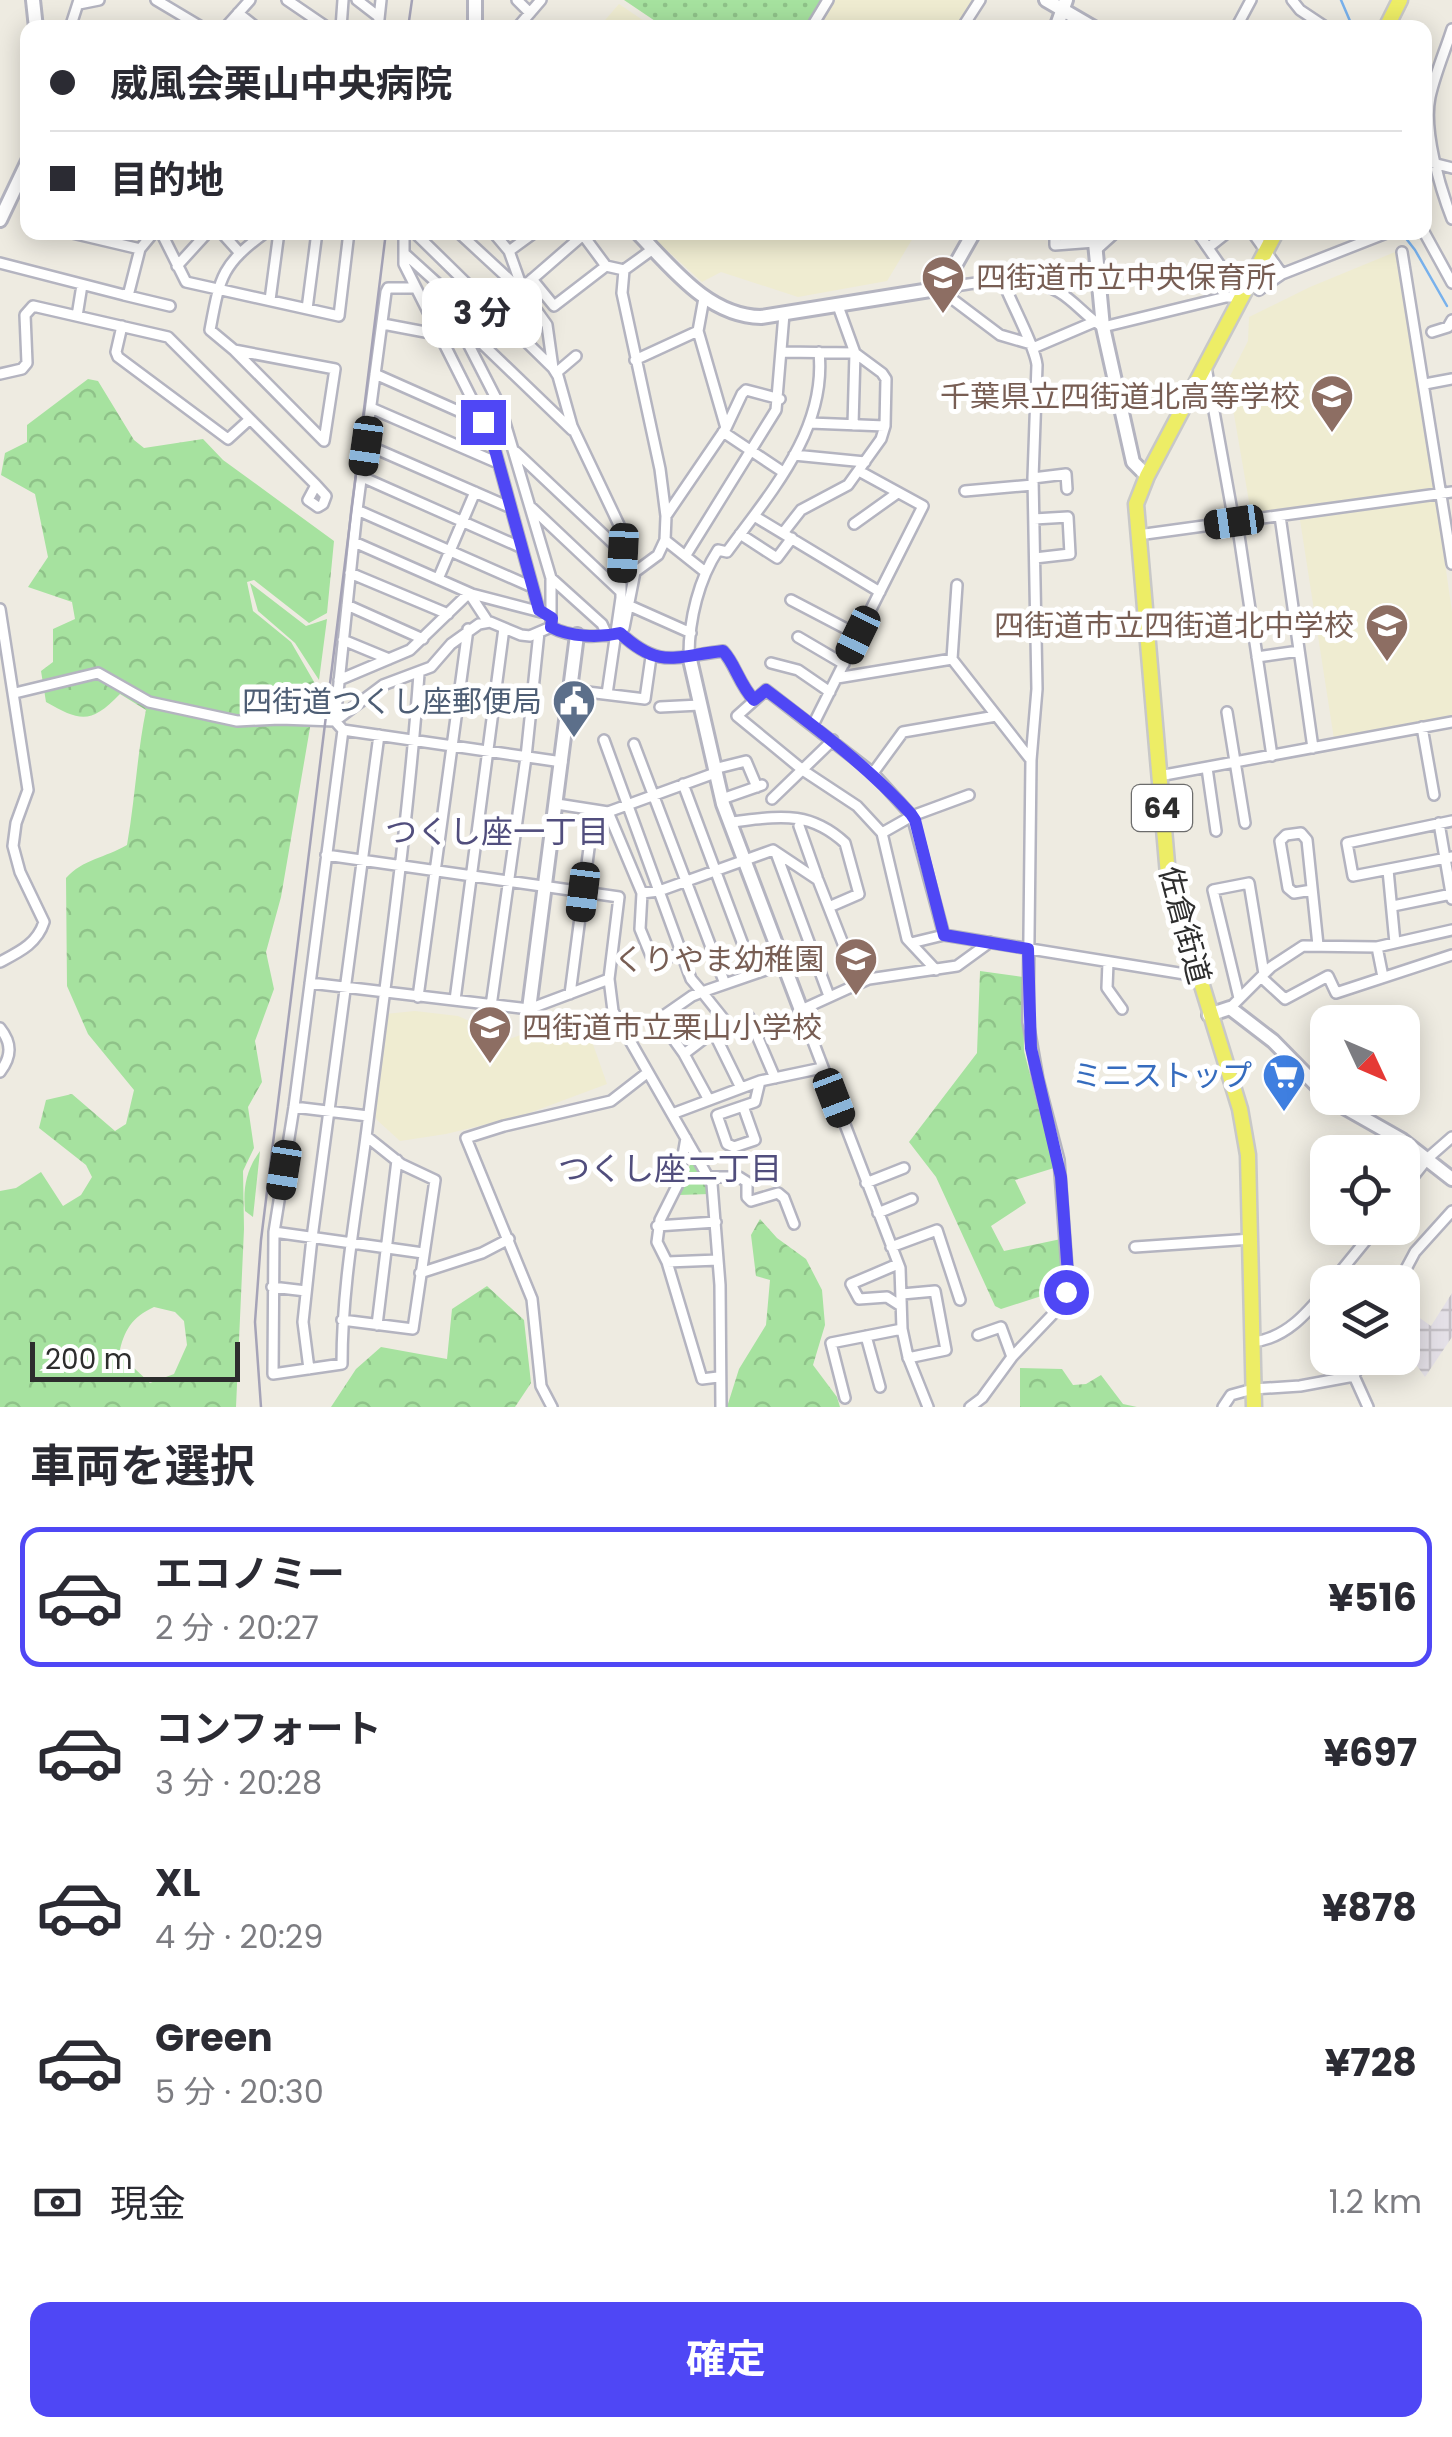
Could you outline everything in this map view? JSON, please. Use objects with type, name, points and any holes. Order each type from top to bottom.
[{"type":"main road","name":"佐倉街道","points":[[1254,1407],[1252,1239],[1245,1133],[1168,875],[1136,504],[1147,476],[1272,240]]},
{"type":"street","points":[[79,2],[99,0]]},
{"type":"street","points":[[156,0],[190,20]]},
{"type":"street","points":[[232,20],[250,0]]},
{"type":"street","points":[[288,0],[316,20]]},
{"type":"street","points":[[309,15],[310,0]]},
{"type":"street","points":[[357,0],[377,20]]},
{"type":"street","points":[[517,0],[530,14]]},
{"type":"street","points":[[525,20],[541,0]]},
{"type":"street","points":[[1046,0],[1064,4],[1084,20]]},
{"type":"street","points":[[1292,0],[1315,20]]},
{"type":"street","points":[[238,13],[247,20]]},
{"type":"street","points":[[1432,92],[1452,29]]},
{"type":"street","points":[[1432,138],[1452,219]]},
{"type":"street","points":[[1432,163],[1452,168]]},
{"type":"street","points":[[0,220],[20,177]]},
{"type":"street","points":[[116,240],[140,249]]},
{"type":"street","points":[[124,295],[129,292],[140,249],[149,240]]},
{"type":"street","points":[[162,240],[186,282],[339,316],[348,240]]},
{"type":"street","points":[[177,266],[201,240]]},
{"type":"street","points":[[228,240],[239,252]]},
{"type":"street","points":[[234,350],[335,369],[324,441],[210,330],[226,266],[255,240]]},
{"type":"street","points":[[270,300],[278,240]]},
{"type":"street","points":[[307,309],[316,240]]},
{"type":"street","points":[[404,240],[404,264],[483,422],[498,463],[539,610],[562,633],[577,634],[614,634],[624,628],[635,572],[658,555],[665,540],[660,469],[622,293],[624,270],[653,248]]},
{"type":"street","points":[[422,240],[554,371]]},
{"type":"street","points":[[467,240],[520,290],[547,325],[554,371],[574,432],[621,529],[621,592],[607,694]]},
{"type":"street","points":[[500,240],[509,251],[520,290]]},
{"type":"street","points":[[509,251],[525,240]]},
{"type":"street","points":[[466,332],[577,240]]},
{"type":"street","points":[[587,240],[606,266],[624,270]]},
{"type":"street","points":[[646,240],[704,298],[746,317],[1002,280],[1033,282],[1056,290],[1099,325]]},
{"type":"street","points":[[955,286],[954,268],[970,240]]},
{"type":"street","points":[[1055,240],[1055,245],[1095,241],[1099,325],[1132,462],[1147,476]]},
{"type":"street","points":[[1203,240],[1242,297]]},
{"type":"street","points":[[1209,247],[1218,240]]},
{"type":"street","points":[[1258,240],[1282,274]]},
{"type":"street","points":[[1250,282],[1258,290],[1282,274],[1369,240]]},
{"type":"street","points":[[1428,240],[1452,283]]},
{"type":"street","points":[[1402,252],[1447,493],[1452,564]]},
{"type":"street","points":[[405,254],[437,283],[466,332],[500,406],[552,578],[552,623]]},
{"type":"street","points":[[0,263],[170,306]]},
{"type":"street","points":[[532,279],[554,306],[606,266]]},
{"type":"street","points":[[970,1407],[1054,1313],[1068,1282],[1059,1160],[1031,1048],[1028,949],[1036,689],[1033,482],[1037,365],[1002,280]]},
{"type":"street","points":[[77,316],[82,285]]},
{"type":"street","points":[[416,288],[388,288],[357,510],[335,721],[343,730],[562,762]]},
{"type":"street","points":[[939,289],[1000,335],[1032,346],[1099,325],[1226,297],[1242,297]]},
{"type":"street","points":[[704,298],[698,330],[724,430],[783,472]]},
{"type":"street","points":[[0,374],[22,369],[27,363],[25,315],[33,306],[168,336],[316,485]]},
{"type":"street","points":[[838,306],[855,353],[853,425]]},
{"type":"street","points":[[686,554],[753,452],[780,399],[784,314]]},
{"type":"street","points":[[1432,332],[1448,327],[1452,320]]},
{"type":"street","points":[[383,324],[440,335]]},
{"type":"street","points":[[122,326],[118,357],[228,439],[250,420]]},
{"type":"street","points":[[635,360],[698,330]]},
{"type":"street","points":[[466,332],[574,432]]},
{"type":"street","points":[[740,534],[777,558],[801,510],[848,484],[881,439],[885,426],[886,379],[855,353],[782,352]]},
{"type":"street","points":[[819,352],[821,382],[810,424],[754,516],[727,552],[718,550],[704,572],[690,655],[722,799],[898,1264],[908,1358],[928,1407]]},
{"type":"street","points":[[554,371],[576,356]]},
{"type":"street","points":[[1205,365],[1236,522],[1272,756]]},
{"type":"street","points":[[376,374],[483,422]]},
{"type":"street","points":[[1425,384],[1452,379]]},
{"type":"street","points":[[666,516],[746,390],[780,399]]},
{"type":"street","points":[[371,408],[498,463]]},
{"type":"street","points":[[810,424],[885,426]]},
{"type":"street","points":[[366,446],[509,507]]},
{"type":"street","points":[[514,449],[623,553]]},
{"type":"street","points":[[794,454],[862,466],[896,494],[922,506],[813,725]]},
{"type":"street","points":[[965,491],[1066,474],[1066,489]]},
{"type":"street","points":[[362,477],[520,547]]},
{"type":"street","points":[[438,579],[476,492]]},
{"type":"street","points":[[1138,535],[1447,493]]},
{"type":"street","points":[[854,524],[896,494]]},
{"type":"street","points":[[531,508],[621,592]]},
{"type":"street","points":[[357,510],[532,587]]},
{"type":"street","points":[[754,516],[880,592]]},
{"type":"street","points":[[1280,516],[1313,748]]},
{"type":"street","points":[[1034,519],[1068,517],[1070,554],[1034,558]]},
{"type":"street","points":[[665,540],[704,572]]},
{"type":"street","points":[[354,542],[469,593],[539,610]]},
{"type":"street","points":[[350,572],[448,614]]},
{"type":"street","points":[[552,578],[614,634],[651,657],[723,651],[740,686],[754,700]]},
{"type":"street","points":[[957,585],[952,659],[1031,760]]},
{"type":"street","points":[[469,593],[488,622],[520,635],[539,632],[552,623]]},
{"type":"street","points":[[339,680],[410,650],[469,593]]},
{"type":"street","points":[[791,600],[858,635]]},
{"type":"street","points":[[347,605],[422,639]]},
{"type":"street","points":[[628,605],[691,633]]},
{"type":"street","points":[[0,609],[28,790],[16,823],[13,846],[20,872],[44,922],[38,937],[24,950],[0,962]]},
{"type":"street","points":[[1252,624],[1294,617]]},
{"type":"street","points":[[0,689],[98,672],[149,702],[238,721],[335,721],[383,685],[430,668],[468,628],[488,622]]},
{"type":"street","points":[[418,997],[468,628]]},
{"type":"street","points":[[456,1000],[504,628]]},
{"type":"street","points":[[491,1006],[526,757],[539,632]]},
{"type":"street","points":[[529,1010],[577,634]]},
{"type":"street","points":[[798,637],[844,664]]},
{"type":"street","points":[[343,640],[388,659]]},
{"type":"street","points":[[1257,657],[1299,651]]},
{"type":"street","points":[[570,690],[645,699],[651,657]]},
{"type":"street","points":[[837,678],[952,659]]},
{"type":"street","points":[[770,663],[798,670],[830,692]]},
{"type":"street","points":[[343,730],[274,1232],[274,1374],[342,1364],[349,1243],[400,865],[419,674]]},
{"type":"street","points":[[936,970],[911,943],[882,833],[857,806],[804,772],[737,716],[766,690],[872,772],[912,816],[944,935]]},
{"type":"street","points":[[660,707],[700,706]]},
{"type":"street","points":[[1227,712],[1245,823]]},
{"type":"street","points":[[872,772],[903,732],[996,716]]},
{"type":"street","points":[[1159,776],[1452,722]]},
{"type":"street","points":[[1422,727],[1434,795]]},
{"type":"street","points":[[309,1369],[303,1322],[306,1292],[379,735]]},
{"type":"street","points":[[604,740],[691,979],[726,1022],[684,1054]]},
{"type":"street","points":[[772,799],[833,740]]},
{"type":"street","points":[[634,744],[725,984]]},
{"type":"street","points":[[557,804],[608,812],[746,762],[760,786],[722,799]]},
{"type":"street","points":[[1208,768],[1216,831]]},
{"type":"street","points":[[683,784],[754,974]]},
{"type":"street","points":[[882,833],[912,816],[970,796]]},
{"type":"street","points":[[570,994],[594,810]]},
{"type":"street","points":[[608,812],[642,893],[640,929],[654,963],[680,953]]},
{"type":"street","points":[[731,822],[808,817],[840,838],[845,843],[860,894],[828,907]]},
{"type":"street","points":[[1448,858],[1353,876],[1348,843],[1452,821]]},
{"type":"street","points":[[1393,906],[1452,895],[1439,823]]},
{"type":"street","points":[[799,826],[858,982]]},
{"type":"street","points":[[1312,890],[1294,893],[1288,888],[1280,841],[1286,836],[1302,834],[1307,840],[1318,945]]},
{"type":"street","points":[[642,893],[659,891],[775,850]]},
{"type":"street","points":[[775,850],[818,880]]},
{"type":"street","points":[[775,850],[829,996]]},
{"type":"street","points":[[326,855],[619,896],[609,978],[615,1018],[709,1177],[718,1260],[720,1407]]},
{"type":"street","points":[[1388,870],[1395,943]]},
{"type":"street","points":[[1310,1079],[1234,1003],[1213,890],[1249,882],[1262,975],[1285,999],[1328,976],[1336,993],[1452,955]]},
{"type":"street","points":[[1209,1015],[1234,1003],[1296,949],[1318,945],[1377,947],[1452,930]]},
{"type":"street","points":[[911,943],[944,935],[1197,976]]},
{"type":"street","points":[[801,1010],[858,982],[965,962],[990,942]]},
{"type":"street","points":[[1377,947],[1383,977]]},
{"type":"street","points":[[1108,962],[1107,988],[1122,1009]]},
{"type":"street","points":[[709,1100],[660,1019],[692,996],[783,964]]},
{"type":"street","points":[[310,983],[529,1010],[609,978]]},
{"type":"street","points":[[750,1018],[775,1078]]},
{"type":"street","points":[[0,1028],[10,1046],[9,1058],[0,1072]]},
{"type":"street","points":[[714,1033],[741,1088]]},
{"type":"street","points":[[672,1114],[760,1081],[822,1068]]},
{"type":"street","points":[[552,1407],[542,1386],[532,1299],[466,1138],[611,1101],[646,1073]]},
{"type":"street","points":[[743,1106],[756,1140],[734,1147],[727,1144],[717,1116],[743,1106],[754,1102],[760,1081]]},
{"type":"street","points":[[294,1107],[368,1116]]},
{"type":"street","points":[[1358,1115],[1428,1158],[1452,1179]]},
{"type":"street","points":[[342,1320],[414,1329],[435,1180],[396,1160],[366,1136]]},
{"type":"street","points":[[1420,1168],[1452,1137]]},
{"type":"street","points":[[686,1138],[678,1184],[657,1226],[658,1242],[702,1379],[718,1378]]},
{"type":"street","points":[[377,1324],[396,1160]]},
{"type":"street","points":[[866,1183],[904,1168]]},
{"type":"street","points":[[709,1177],[739,1177],[747,1182],[746,1197],[751,1201],[778,1193],[784,1198],[794,1224]]},
{"type":"street","points":[[878,1213],[912,1199]]},
{"type":"street","points":[[1408,1265],[1414,1252],[1452,1211]]},
{"type":"street","points":[[657,1226],[716,1222]]},
{"type":"street","points":[[892,1247],[937,1230],[960,1300]]},
{"type":"street","points":[[274,1232],[423,1253]]},
{"type":"street","points":[[420,1273],[482,1254],[509,1239]]},
{"type":"street","points":[[1135,1247],[1252,1239]]},
{"type":"street","points":[[1346,1265],[1362,1245]]},
{"type":"street","points":[[667,1262],[718,1260]]},
{"type":"street","points":[[898,1264],[851,1284],[860,1299],[887,1297],[901,1306]]},
{"type":"street","points":[[272,1286],[306,1292]]},
{"type":"street","points":[[902,1294],[935,1292],[946,1350],[908,1358]]},
{"type":"street","points":[[1252,1342],[1260,1342],[1301,1320],[1310,1309]]},
{"type":"street","points":[[978,1335],[1001,1327],[1012,1357]]},
{"type":"street","points":[[845,1398],[831,1343],[902,1329]]},
{"type":"street","points":[[866,1336],[880,1387]]},
{"type":"street","points":[[1224,1407],[1231,1394],[1253,1388],[1300,1386],[1354,1376],[1368,1407]]},
{"type":"shaded area","points":[[834,0],[974,0],[961,20],[821,20]]},
{"type":"shaded area","points":[[619,4],[643,20],[605,20]]},
{"type":"shaded area","points":[[656,240],[912,240],[887,281],[798,297],[721,272],[702,282]]},
{"type":"shaded area","name":"千葉県立四街道北高等学校","points":[[1395,252],[1435,488],[1251,513],[1228,380],[1248,341],[1249,317]]},
{"type":"shaded area","name":"四街道市立四街道北中学校","points":[[1436,500],[1452,612],[1452,715],[1334,739],[1300,520]]},
{"type":"shaded area","name":"四街道市立栗山小学校","points":[[415,1011],[458,1016],[472,1022],[493,1045],[582,1013],[607,1084],[524,1115],[400,1141],[377,1120],[373,1111],[385,1014]]},
{"type":"shaded area","points":[[1452,1293],[1452,1337],[1425,1377],[1420,1370],[1420,1318],[1431,1326]]},
{"type":"green space","points":[[624,0],[826,0],[814,20],[654,20]]},
{"type":"green space","points":[[88,379],[98,381],[134,440],[144,448],[203,439],[223,460],[334,541],[327,613],[309,623],[254,580],[247,582],[253,611],[291,642],[317,687],[281,897],[266,952],[274,989],[255,1041],[262,1082],[248,1107],[254,1148],[243,1171],[236,1407],[0,1407],[0,1191],[16,1188],[41,1172],[63,1206],[81,1195],[92,1177],[86,1165],[39,1128],[46,1100],[72,1094],[115,1131],[126,1124],[134,1090],[88,1034],[67,986],[66,878],[87,863],[127,845],[146,710],[120,694],[101,711],[85,717],[46,702],[41,671],[53,662],[53,629],[75,619],[72,602],[28,587],[48,557],[35,494],[1,475],[5,453],[27,442],[27,425]],"holes":[[[154,1307],[175,1312],[184,1321],[187,1345],[174,1374],[150,1383],[119,1354],[123,1338],[130,1325]]]},
{"type":"green space","points":[[250,583],[306,626],[327,619],[319,680],[295,643],[258,611]]},
{"type":"green space","points":[[980,971],[1023,977],[1024,1051],[1054,1168],[1015,1180],[1026,1203],[991,1226],[1004,1251],[1061,1239],[1063,1289],[1001,1309],[995,1306],[936,1177],[909,1142],[977,1053]]},
{"type":"green space","points":[[260,1151],[253,1217],[245,1211],[245,1187]]},
{"type":"green space","points":[[693,1157],[710,1194],[678,1195]]},
{"type":"green space","points":[[760,1219],[777,1238],[806,1259],[822,1290],[825,1325],[813,1365],[840,1407],[727,1407],[739,1369],[766,1325],[770,1280],[756,1276],[751,1235]]},
{"type":"green space","points":[[487,1286],[524,1320],[531,1383],[515,1407],[331,1407],[356,1369],[381,1347],[447,1359],[452,1309]]},
{"type":"green space","points":[[1020,1368],[1062,1369],[1073,1385],[1086,1384],[1101,1375],[1123,1404],[1137,1407],[1020,1407]]},
{"type":"waterway","points":[[1341,0],[1350,20]]},
{"type":"waterway","points":[[1407,240],[1447,306]]},
{"type":"railway","points":[[409,20],[412,0]]},
{"type":"railway","points":[[261,1407],[255,1322],[261,1240],[385,240]]},
{"type":"place","name":"四街道市立中央保育所","points":[[943,315]]},
{"type":"place","name":"千葉県立四街道北高等学校","points":[[1332,434]]},
{"type":"place","name":"四街道市立四街道北中学校","points":[[1387,663]]},
{"type":"place","name":"四街道つくし座郵便局","points":[[574,739]]},
{"type":"place","name":"くりやま幼稚園","points":[[856,997]]},
{"type":"place","name":"四街道市立栗山小学校","points":[[490,1065]]},
{"type":"place","name":"ミニストップ","points":[[1284,1113]]},
{"type":"district","name":"つくし座一丁目","points":[[497,831]]},
{"type":"district","name":"つくし座二丁目","points":[[670,1168]]},
{"type":"route","points":[[483,422],[492,439],[539,610],[552,618],[551,627],[562,633],[620,633],[651,657],[723,651],[740,686],[754,700],[766,690],[872,772],[911,814],[944,935],[1028,949],[1028,1022],[1059,1160],[1066,1292]]}]
